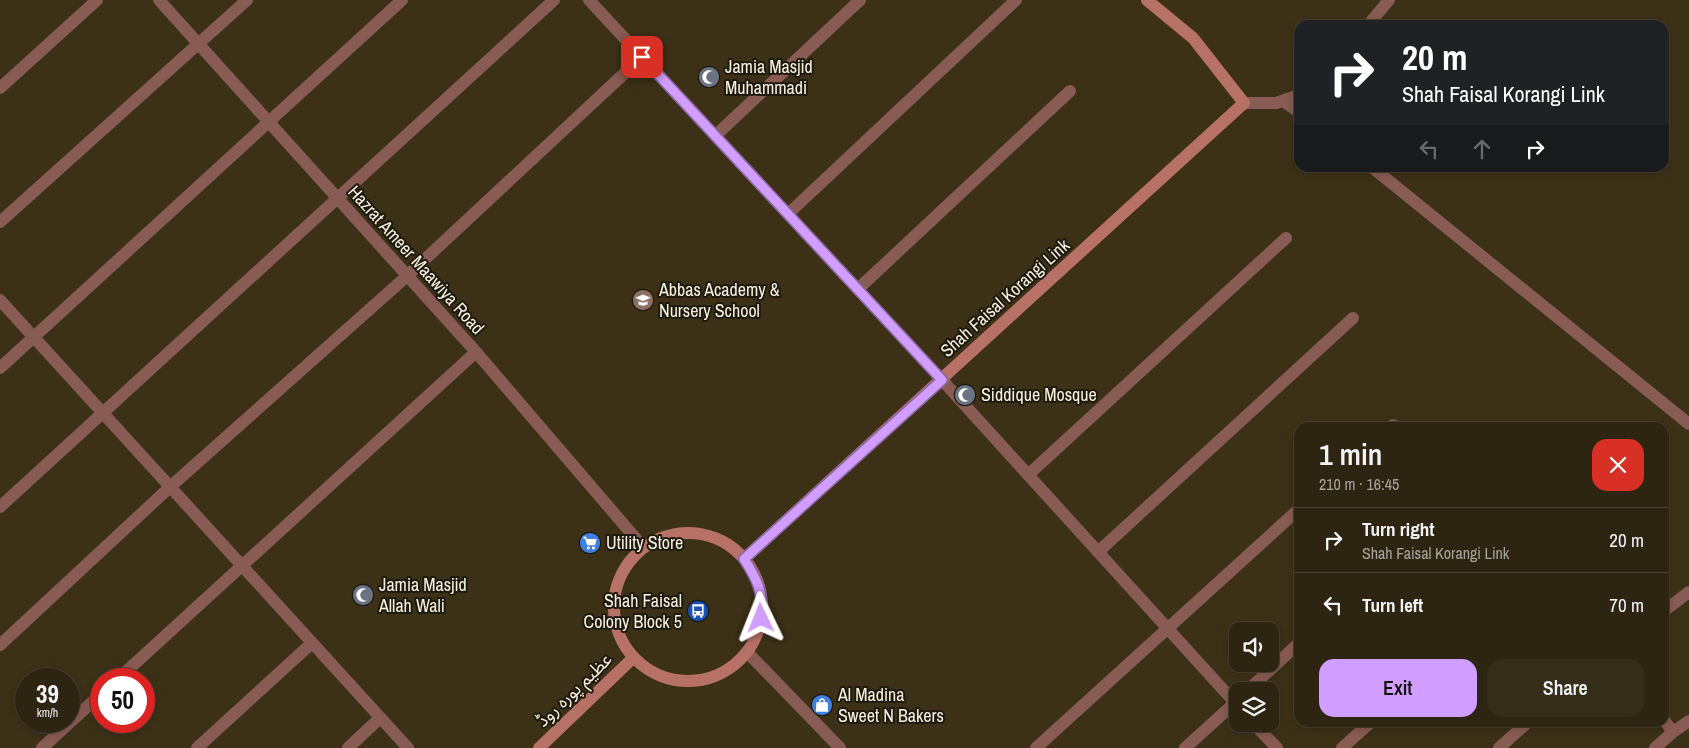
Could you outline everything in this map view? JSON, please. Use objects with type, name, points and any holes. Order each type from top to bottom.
[{"type":"street","points":[[0,88],[97,0]]},
{"type":"street","name":"Hazrat Ameer Maawiya Road","points":[[158,0],[476,352],[643,547]]},
{"type":"street","points":[[0,222],[247,0]]},
{"type":"street","points":[[0,368],[402,0]]},
{"type":"street","points":[[0,507],[554,0]]},
{"type":"street","points":[[589,0],[942,380],[1229,694]]},
{"type":"street","points":[[715,136],[860,0]]},
{"type":"street","points":[[788,214],[1016,0]]},
{"type":"street","points":[[1147,0],[1193,38],[1244,103],[1276,103],[1294,97]]},
{"type":"street","points":[[1372,20],[1389,0]]},
{"type":"street","points":[[0,645],[170,487],[407,276],[642,57]]},
{"type":"street","points":[[858,289],[1070,91]]},
{"type":"street","points":[[1283,101],[1294,109]]},
{"type":"street","name":"Shah Faisal Korangi Link","points":[[744,559],[1244,103]]},
{"type":"street","points":[[1378,172],[1689,424]]},
{"type":"street","points":[[1028,475],[1286,238]]},
{"type":"street","points":[[0,300],[408,748]]},
{"type":"street","points":[[1098,552],[1353,318]]},
{"type":"street","points":[[130,668],[476,352]]},
{"type":"street","points":[[1036,748],[1294,514]]},
{"type":"street","points":[[685,533],[700,534],[727,544],[744,559],[757,580],[763,605],[759,630],[748,653],[732,668],[713,678],[692,682],[670,680],[650,672],[633,658],[622,641],[615,621],[614,600],[618,580],[628,562],[643,547],[663,537],[685,533]]},
{"type":"street","points":[[1669,607],[1689,592]]},
{"type":"street","points":[[197,748],[312,643]]},
{"type":"street","points":[[1257,682],[1294,648]]},
{"type":"street","points":[[748,653],[840,748]]},
{"type":"street","name":"عظیم پورہ روڈ","points":[[539,748],[633,658]]},
{"type":"street","points":[[42,748],[90,704]]},
{"type":"street","points":[[1186,748],[1229,710]]},
{"type":"street","points":[[348,748],[380,718]]},
{"type":"street","points":[[1655,748],[1689,721]]},
{"type":"street","points":[[1342,748],[1365,727]]},
{"type":"street","points":[[1499,748],[1522,727]]},
{"type":"street","points":[[1669,727],[1673,732]]},
{"type":"street","points":[[1262,732],[1277,748]]},
{"type":"place","name":"Jamia Masjid Muhammadi","points":[[709,77]]},
{"type":"place","name":"Abbas Academy & Nursery School","points":[[643,300]]},
{"type":"place","name":"Siddique Mosque","points":[[965,395]]},
{"type":"place","name":"Utility Store","points":[[590,543]]},
{"type":"place","name":"Jamia Masjid Allah Wali","points":[[363,595]]},
{"type":"place","name":"Shah Faisal Colony Block 5","points":[[698,611]]},
{"type":"place","name":"Al Madina Sweet N Bakers","points":[[822,705]]},
{"type":"route","points":[[642,57],[942,380],[744,559],[757,580],[763,605],[761,618]]}]
